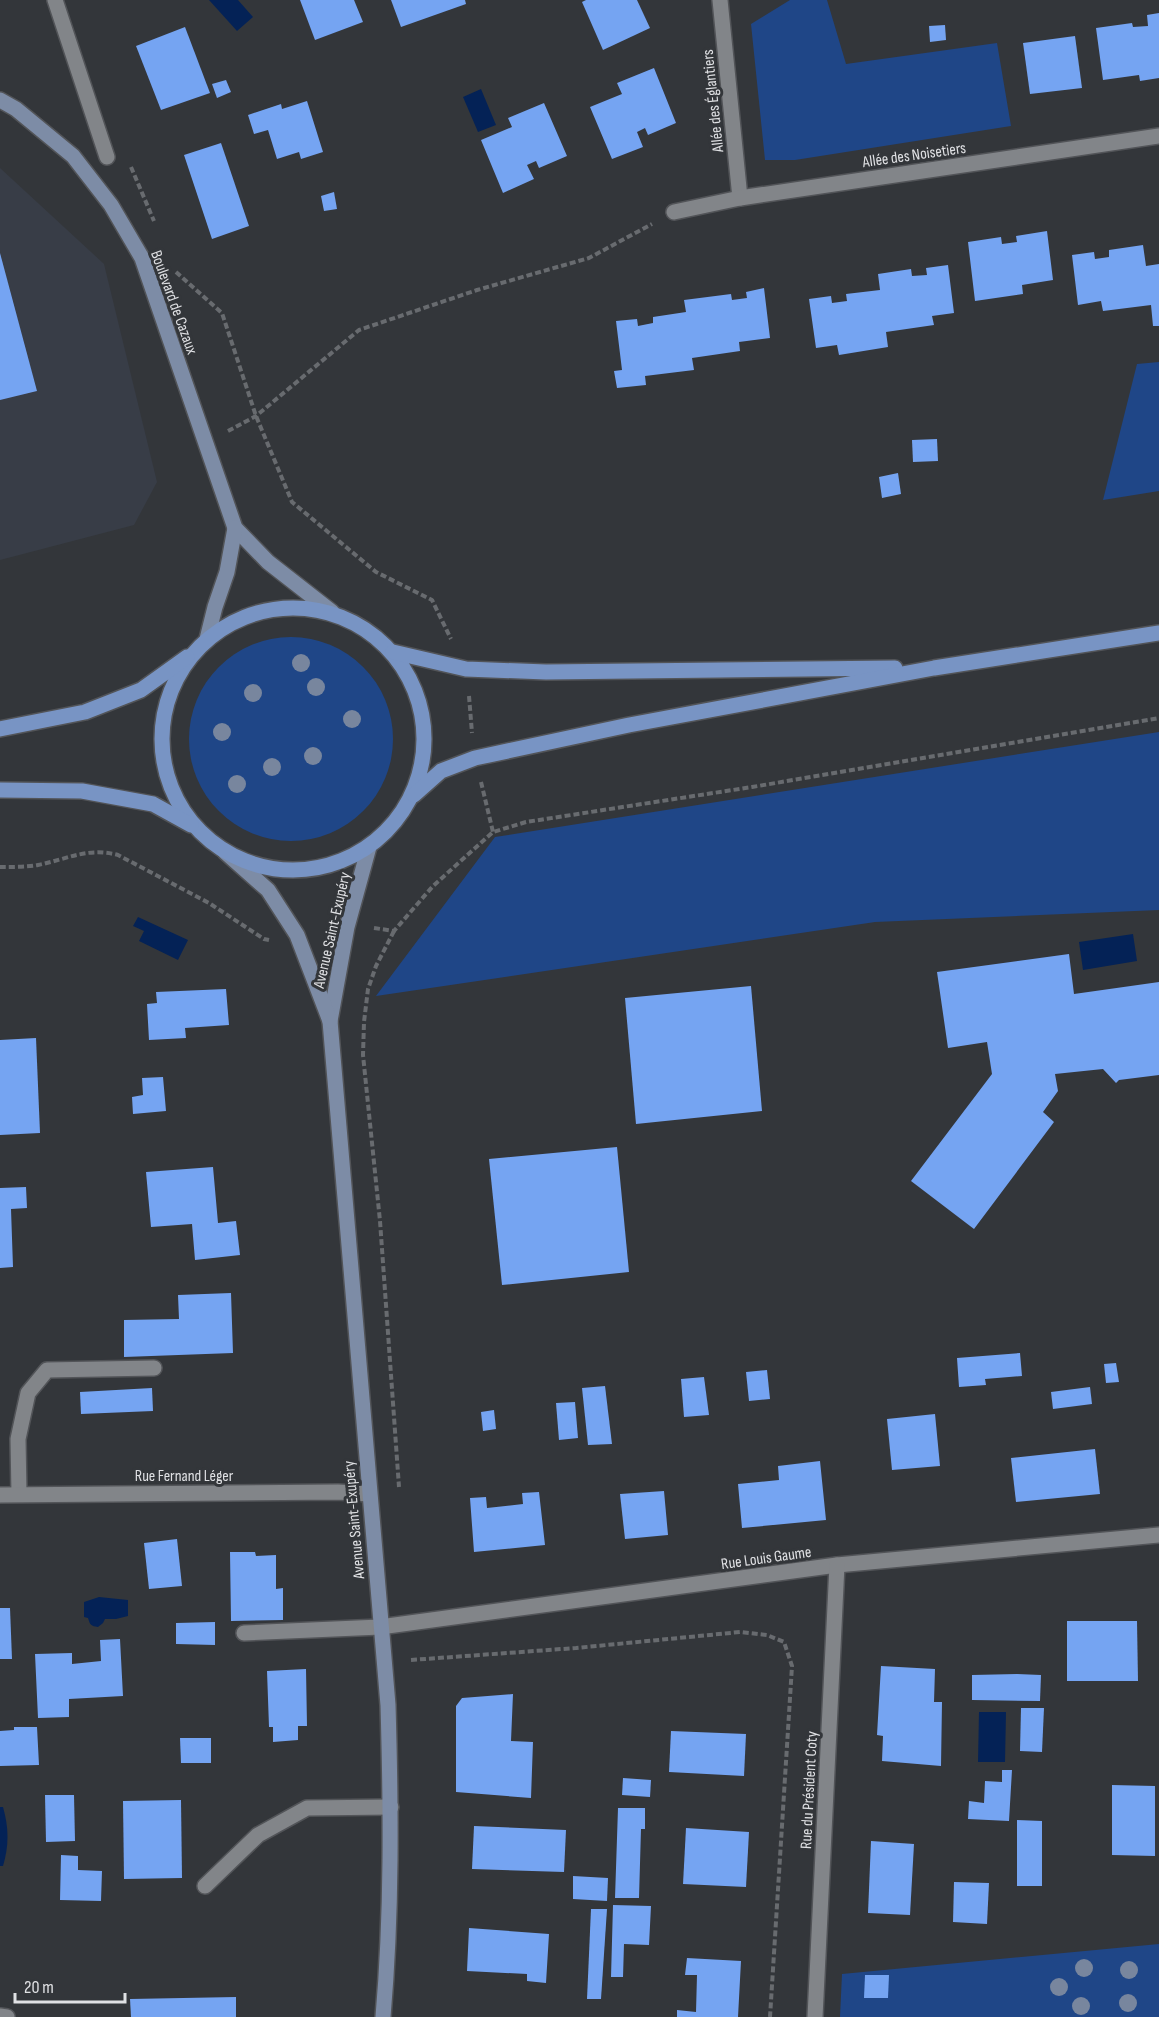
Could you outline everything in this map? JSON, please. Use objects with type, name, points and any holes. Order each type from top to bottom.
[{"type":"main road","name":"Boulevard de Cazaux","points":[[0,100],[16,110],[73,156],[111,205],[142,258],[235,528],[268,562],[332,612]]},
{"type":"main road","name":"Boulevard de Cazaux","points":[[207,639],[227,572],[235,528]]},
{"type":"main road","points":[[0,729],[85,712],[141,690],[192,654],[207,639],[235,621],[266,610],[299,607],[332,612],[366,628],[393,652],[414,685],[425,722],[424,761],[412,797],[394,825],[369,847],[336,864],[298,871],[260,867],[225,852],[194,826],[153,804],[81,791],[0,790]]},
{"type":"main road","points":[[412,797],[441,771],[475,758],[629,725],[933,668],[1159,633]]},
{"type":"main road","points":[[393,652],[466,669],[546,672],[933,668]]},
{"type":"main road","points":[[192,654],[172,685],[162,721],[163,759],[168,777],[174,795],[194,826]]},
{"type":"main road","name":"Avenue Saint-Exupéry","points":[[369,847],[346,927],[330,1021],[388,1705],[391,1807],[388,1963],[383,2017]]},
{"type":"main road","name":"Avenue Saint-Exupéry","points":[[225,852],[268,891],[297,935],[330,1021]]},
{"type":"street","points":[[55,0],[107,157]]},
{"type":"street","name":"Allée des Églantiers","points":[[720,0],[740,198]]},
{"type":"street","name":"Allée des Noisetiers","points":[[674,213],[740,198],[1159,136]]},
{"type":"street","points":[[19,1494],[18,1439],[28,1393],[47,1370],[153,1368]]},
{"type":"street","name":"Rue Fernand Léger","points":[[0,1495],[338,1492],[369,1494]]},
{"type":"street","name":"Rue Louis Gaume","points":[[244,1634],[380,1627],[837,1565],[1159,1535]]},
{"type":"street","name":"Rue du Président Coty","points":[[815,2017],[837,1565]]},
{"type":"street","points":[[205,1886],[258,1835],[307,1808],[391,1807]]},
{"type":"street","points":[[0,2016],[7,2017]]},
{"type":"path","points":[[130,164],[157,228]]},
{"type":"path","points":[[206,443],[256,416],[359,330],[477,290],[589,258],[674,213]]},
{"type":"path","points":[[175,271],[222,313],[256,416],[292,502]]},
{"type":"path","points":[[399,1494],[380,1221],[363,1055],[364,1022],[368,989],[376,966],[394,931],[433,886],[493,832],[526,822],[752,787],[1159,718]]},
{"type":"path","points":[[0,867],[37,866],[87,852],[118,855],[209,903],[264,939],[276,941],[297,935]]},
{"type":"path","points":[[346,927],[363,926],[394,931]]},
{"type":"path","points":[[383,1662],[576,1648],[740,1632],[767,1635],[784,1642],[792,1666],[770,2017]]},
{"type":"shaded area","points":[[209,0],[238,0],[253,17],[237,31]]},
{"type":"shaded area","points":[[790,0],[827,0],[846,64],[997,43],[1011,126],[795,160],[765,160],[751,24]]},
{"type":"shaded area","points":[[481,89],[496,125],[478,132],[463,97]]},
{"type":"shaded area","points":[[0,168],[104,264],[157,482],[134,525],[0,560]]},
{"type":"shaded area","points":[[1159,362],[1159,491],[1103,500],[1137,364]]},
{"type":"shaded area","points":[[281,637],[301,637],[321,641],[339,649],[356,660],[370,674],[389,709],[393,739],[389,769],[381,787],[370,804],[356,818],[321,837],[301,841],[281,841],[261,837],[243,829],[226,818],[212,804],[193,769],[189,749],[189,729],[193,709],[201,691],[212,674],[226,660],[261,641]]},
{"type":"shaded area","points":[[1159,732],[1159,910],[875,922],[376,996],[495,837]]},
{"type":"shaded area","points":[[138,917],[188,940],[178,960],[139,941],[144,931],[133,926]]},
{"type":"shaded area","points":[[1133,934],[1137,961],[1083,970],[1079,942]]},
{"type":"shaded area","points":[[99,1597],[128,1600],[128,1616],[105,1619],[98,1627],[92,1626],[88,1618],[84,1617],[84,1602]]},
{"type":"shaded area","points":[[979,1712],[1006,1712],[1005,1762],[978,1762]]},
{"type":"shaded area","points":[[0,1807],[3,1807],[7,1830],[3,1866],[0,1866]]},
{"type":"shaded area","points":[[1159,1944],[1159,2017],[840,2017],[842,1974]]},
{"type":"building","points":[[300,0],[354,0],[363,22],[315,40]]},
{"type":"building","points":[[391,0],[465,0],[466,4],[401,27]]},
{"type":"building","points":[[586,0],[637,0],[650,28],[603,50],[582,2]]},
{"type":"building","points":[[1159,13],[1159,78],[1140,81],[1139,75],[1103,80],[1096,28],[1132,23],[1133,27],[1148,26],[1147,15]]},
{"type":"building","points":[[945,25],[946,40],[930,42],[929,26]]},
{"type":"building","points":[[185,27],[210,93],[161,110],[136,46]]},
{"type":"building","points":[[1075,36],[1082,88],[1030,94],[1023,43]]},
{"type":"building","points":[[654,68],[676,123],[648,135],[645,128],[637,132],[643,147],[612,159],[590,107],[622,94],[617,83]]},
{"type":"building","points":[[226,80],[231,92],[217,98],[212,84]]},
{"type":"building","points":[[307,101],[323,152],[301,159],[299,152],[277,159],[268,130],[254,134],[248,115],[281,104],[282,109]]},
{"type":"building","points":[[544,103],[567,156],[539,168],[536,161],[527,165],[534,179],[503,193],[481,140],[512,127],[508,118]]},
{"type":"building","points":[[221,143],[249,226],[212,239],[184,155]]},
{"type":"building","points":[[334,192],[337,209],[324,211],[321,196]]},
{"type":"building","points":[[1047,231],[1053,280],[1022,285],[1023,294],[975,301],[968,242],[1001,237],[1002,244],[1017,242],[1016,236]]},
{"type":"building","points":[[1143,245],[1146,266],[1159,264],[1159,326],[1153,326],[1151,305],[1103,311],[1101,301],[1078,305],[1072,255],[1094,252],[1095,259],[1109,257],[1109,250]]},
{"type":"building","points":[[0,253],[37,391],[0,400]]},
{"type":"building","points":[[948,265],[954,313],[932,316],[934,325],[886,332],[888,347],[839,355],[837,345],[816,348],[809,299],[831,296],[832,303],[847,301],[846,294],[880,290],[878,274],[911,269],[912,276],[927,275],[926,268]]},
{"type":"building","points":[[764,288],[770,338],[739,342],[740,351],[692,358],[694,370],[645,376],[646,385],[617,388],[614,371],[622,370],[616,321],[637,319],[638,326],[653,323],[653,317],[686,312],[684,300],[731,294],[732,300],[747,298],[746,292]]},
{"type":"building","points":[[937,439],[938,461],[913,462],[912,440]]},
{"type":"building","points":[[898,473],[901,494],[882,498],[879,477]]},
{"type":"building","points":[[1069,954],[1074,994],[1159,982],[1159,1075],[1119,1080],[1116,1083],[1103,1069],[1055,1074],[1058,1091],[1043,1112],[1054,1122],[974,1229],[911,1181],[992,1074],[987,1042],[948,1048],[937,972]]},
{"type":"building","points":[[751,986],[762,1111],[636,1124],[625,998]]},
{"type":"building","points":[[226,989],[229,1025],[185,1028],[186,1038],[149,1040],[147,1004],[157,1003],[156,992]]},
{"type":"building","points":[[36,1038],[40,1133],[0,1135],[0,1040]]},
{"type":"building","points":[[163,1077],[166,1111],[133,1114],[132,1097],[143,1095],[142,1078]]},
{"type":"building","points":[[617,1147],[629,1272],[502,1285],[489,1159]]},
{"type":"building","points":[[213,1167],[218,1223],[236,1221],[240,1255],[195,1260],[192,1224],[151,1227],[146,1172]]},
{"type":"building","points":[[26,1187],[27,1208],[11,1209],[13,1267],[0,1268],[0,1188]]},
{"type":"building","points":[[231,1293],[233,1353],[124,1357],[124,1320],[179,1319],[178,1295]]},
{"type":"building","points":[[1020,1353],[1022,1376],[985,1379],[986,1385],[959,1387],[957,1358]]},
{"type":"building","points":[[1116,1363],[1119,1382],[1106,1383],[1104,1364]]},
{"type":"building","points":[[767,1370],[770,1399],[749,1401],[746,1372]]},
{"type":"building","points":[[704,1377],[709,1415],[684,1417],[681,1379]]},
{"type":"building","points":[[605,1386],[612,1444],[588,1445],[582,1388]]},
{"type":"building","points":[[1090,1387],[1092,1404],[1053,1409],[1051,1392]]},
{"type":"building","points":[[152,1388],[153,1411],[81,1414],[80,1392]]},
{"type":"building","points":[[575,1402],[578,1438],[559,1440],[556,1403]]},
{"type":"building","points":[[494,1410],[496,1429],[483,1431],[481,1412]]},
{"type":"building","points":[[935,1414],[940,1466],[892,1470],[887,1419]]},
{"type":"building","points":[[1095,1449],[1100,1494],[1016,1502],[1011,1458]]},
{"type":"building","points":[[820,1461],[826,1520],[742,1528],[738,1484],[779,1480],[778,1466]]},
{"type":"building","points":[[664,1491],[668,1535],[625,1539],[620,1494]]},
{"type":"building","points":[[539,1492],[545,1545],[474,1552],[470,1498],[486,1497],[487,1508],[523,1504],[522,1493]]},
{"type":"building","points":[[177,1539],[182,1586],[149,1589],[144,1543]]},
{"type":"building","points":[[230,1552],[255,1552],[256,1556],[276,1555],[276,1589],[283,1588],[283,1620],[231,1621]]},
{"type":"building","points":[[0,1608],[10,1608],[12,1659],[0,1659]]},
{"type":"building","points":[[1067,1621],[1137,1621],[1138,1681],[1067,1681]]},
{"type":"building","points":[[215,1622],[215,1645],[176,1644],[176,1623]]},
{"type":"building","points":[[120,1639],[123,1696],[69,1699],[69,1717],[38,1718],[35,1654],[72,1653],[72,1664],[101,1661],[100,1640]]},
{"type":"building","points":[[881,1666],[935,1669],[934,1702],[942,1702],[941,1766],[882,1761],[883,1736],[877,1735]]},
{"type":"building","points":[[306,1669],[307,1726],[298,1726],[298,1740],[273,1742],[273,1727],[269,1727],[267,1671]]},
{"type":"building","points":[[972,1675],[1041,1675],[1040,1701],[972,1700]]},
{"type":"building","points":[[513,1694],[511,1741],[533,1742],[531,1798],[456,1792],[456,1706],[462,1698]]},
{"type":"building","points":[[1021,1708],[1044,1708],[1042,1752],[1020,1751]]},
{"type":"building","points":[[14,1727],[37,1727],[39,1765],[0,1766],[0,1731],[14,1730]]},
{"type":"building","points":[[671,1731],[746,1734],[744,1776],[669,1772]]},
{"type":"building","points":[[180,1738],[211,1738],[211,1763],[181,1763]]},
{"type":"building","points":[[1002,1770],[1012,1770],[1009,1821],[968,1819],[969,1801],[984,1803],[985,1781],[1002,1782]]},
{"type":"building","points":[[623,1778],[651,1780],[650,1797],[622,1795]]},
{"type":"building","points":[[1112,1785],[1155,1786],[1155,1856],[1112,1855]]},
{"type":"building","points":[[45,1795],[74,1795],[75,1841],[46,1842]]},
{"type":"building","points":[[181,1800],[182,1878],[124,1879],[123,1801]]},
{"type":"building","points":[[618,1808],[645,1808],[645,1829],[641,1829],[639,1898],[615,1898]]},
{"type":"building","points":[[1017,1820],[1042,1821],[1042,1886],[1017,1886]]},
{"type":"building","points":[[474,1826],[566,1830],[564,1872],[472,1869]]},
{"type":"building","points":[[686,1828],[749,1832],[746,1887],[683,1884]]},
{"type":"building","points":[[871,1841],[914,1844],[910,1915],[868,1913]]},
{"type":"building","points":[[61,1855],[78,1856],[78,1870],[102,1871],[101,1901],[60,1900]]},
{"type":"building","points":[[573,1876],[608,1878],[607,1901],[573,1899]]},
{"type":"building","points":[[954,1882],[989,1883],[987,1924],[953,1922]]},
{"type":"building","points":[[613,1905],[651,1906],[649,1945],[624,1944],[623,1977],[611,1977]]},
{"type":"building","points":[[591,1909],[607,1909],[601,1999],[587,1999]]},
{"type":"building","points":[[469,1928],[549,1934],[546,1983],[527,1981],[527,1974],[467,1971]]},
{"type":"building","points":[[687,1958],[741,1961],[738,2017],[677,2017],[677,2010],[696,2012],[697,1975],[685,1975]]},
{"type":"building","points":[[865,1975],[889,1975],[888,1998],[864,1998]]},
{"type":"building","points":[[236,1997],[236,2017],[131,2017],[130,1999]]}]
